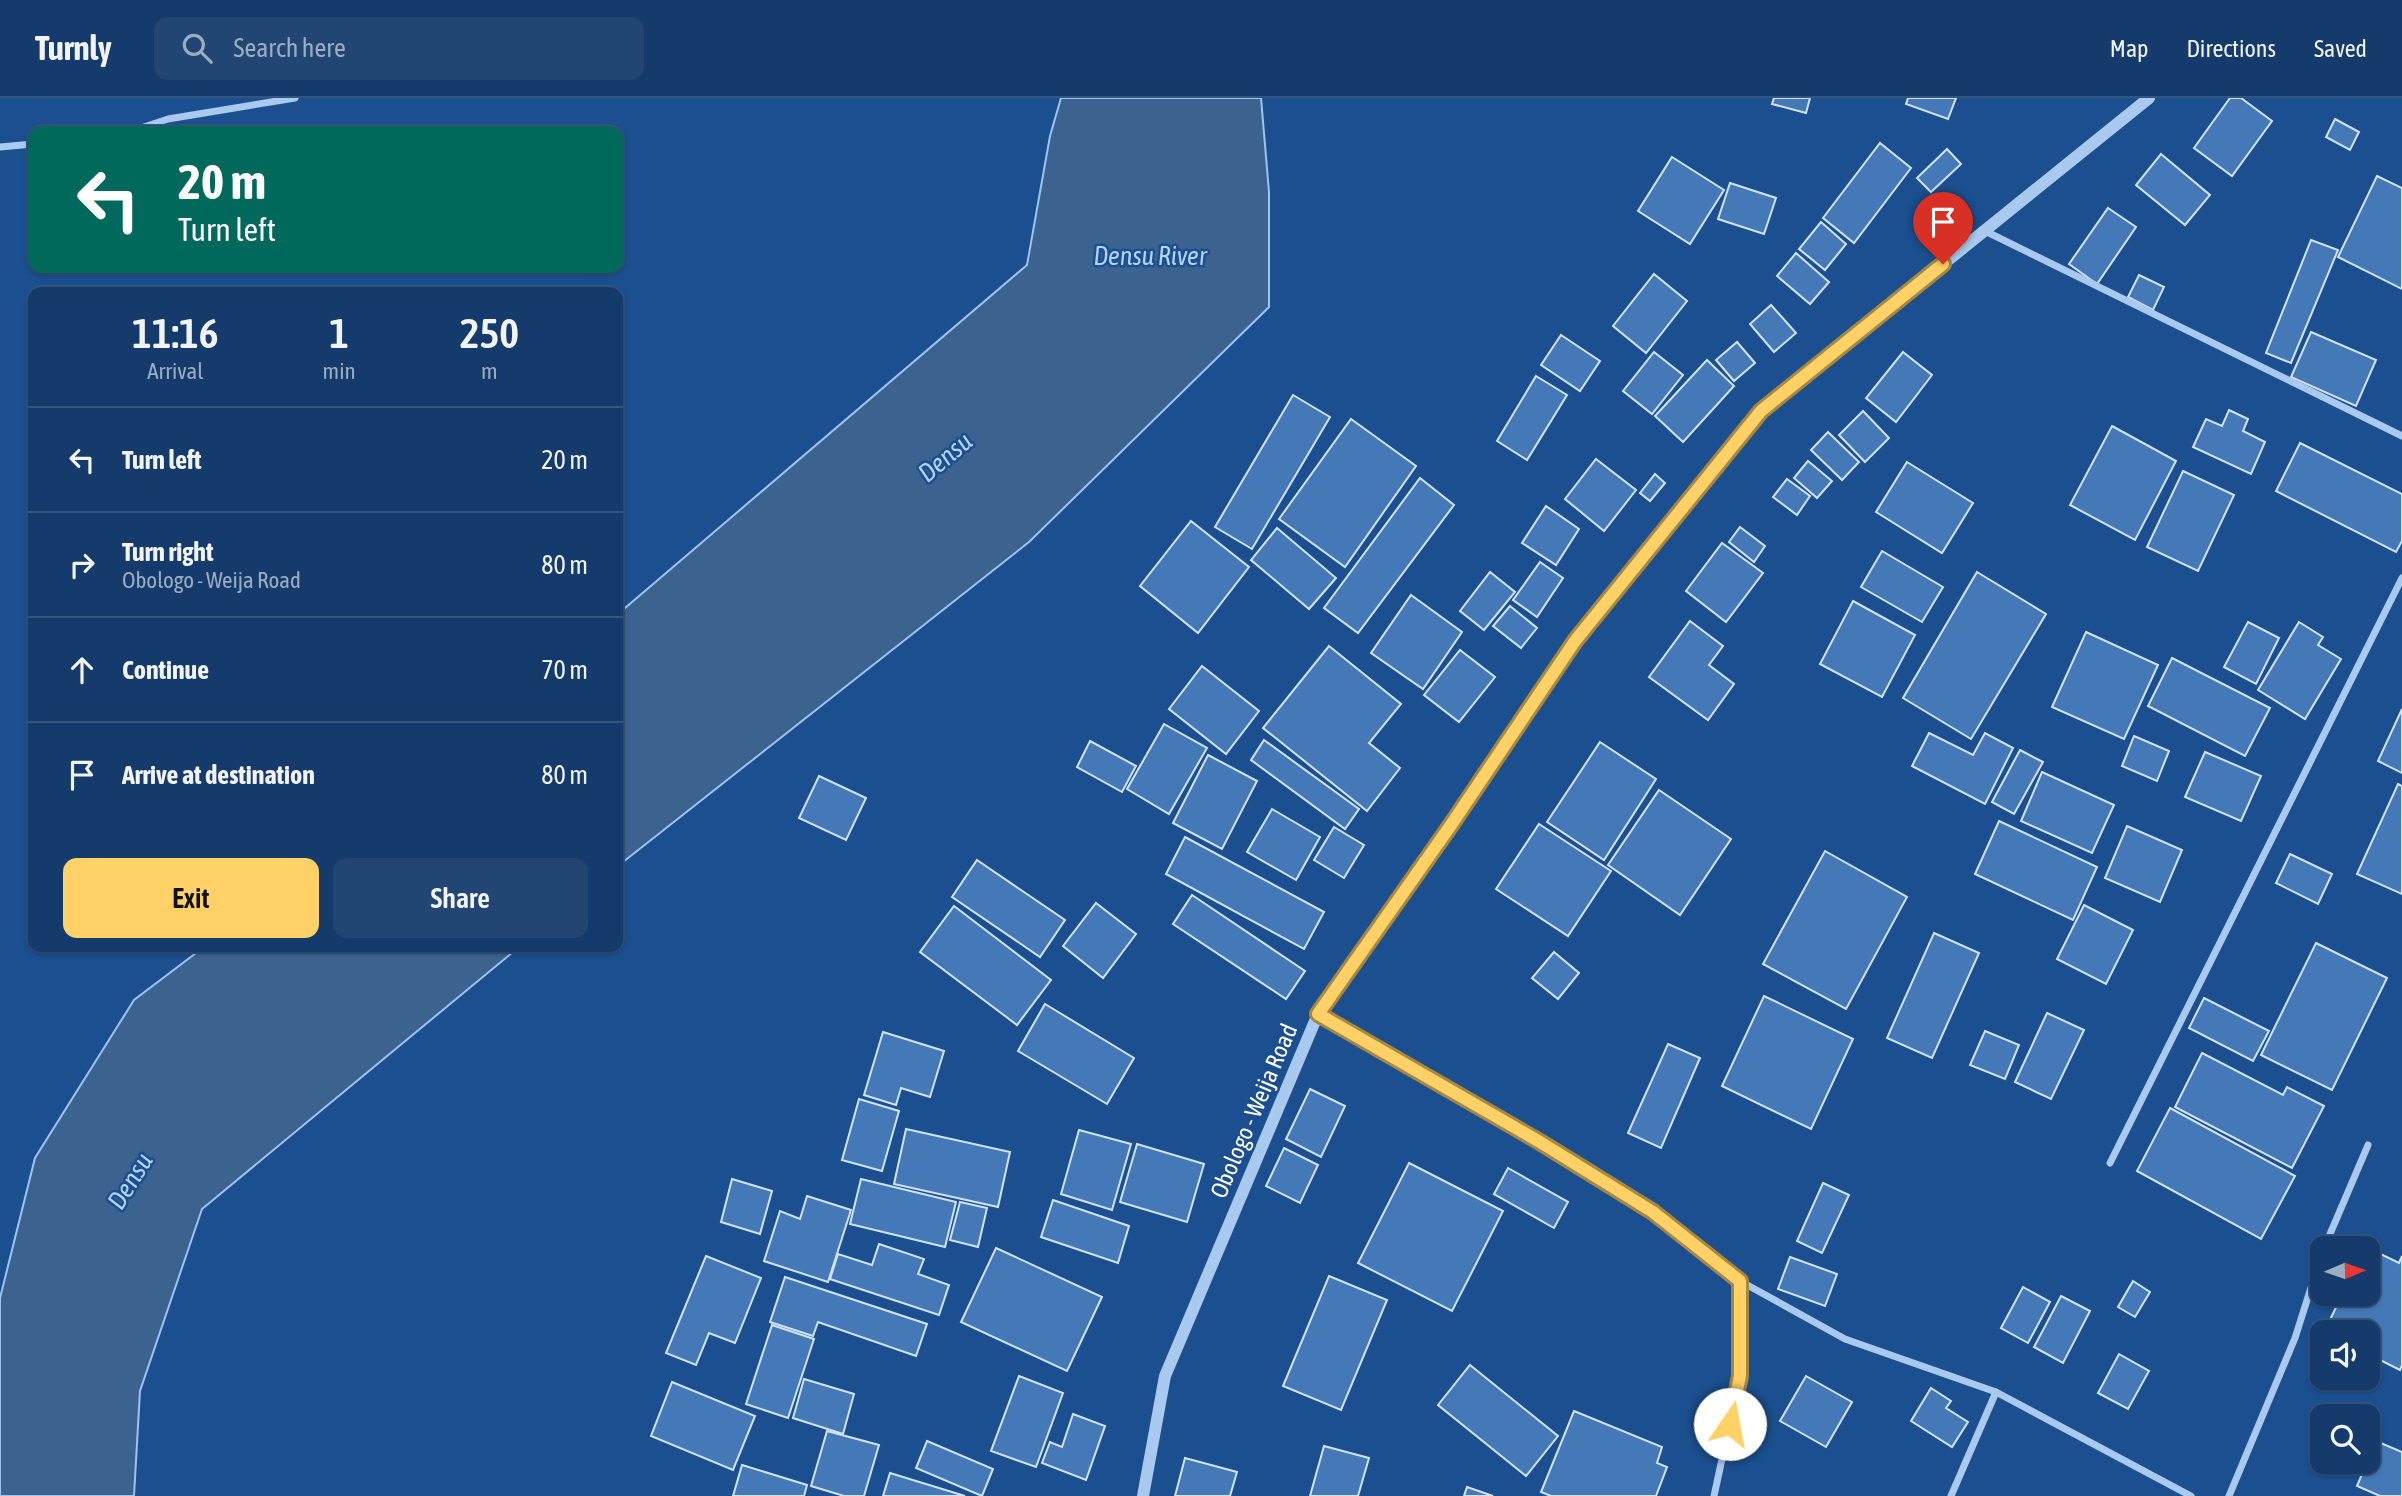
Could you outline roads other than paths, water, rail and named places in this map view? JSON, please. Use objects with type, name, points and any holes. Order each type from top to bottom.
[{"type":"street","points":[[147,126],[168,119],[295,98]]},
{"type":"street","name":"Obologo - Weija Road","points":[[1143,1496],[1165,1376],[1318,1014],[1451,825],[1575,641],[1761,411],[2149,98]]},
{"type":"street","points":[[0,146],[28,144]]},
{"type":"street","points":[[1984,231],[2402,436]]},
{"type":"street","points":[[2110,1163],[2402,578]]},
{"type":"street","points":[[1318,1014],[1540,1142],[1653,1212],[1740,1281],[1845,1339],[1996,1392],[2191,1496]]},
{"type":"street","points":[[2329,1236],[2368,1145]]},
{"type":"street","points":[[1714,1496],[1740,1376],[1740,1281]]},
{"type":"street","points":[[2229,1496],[2295,1338],[2310,1291]]},
{"type":"street","points":[[1951,1496],[1996,1392]]},
{"type":"water","name":"Densu River","points":[[1061,98],[1261,98],[1269,192],[1269,307],[1029,542],[623,862],[623,610],[1027,265],[1050,136]]},
{"type":"water","name":"Densu","points":[[197,952],[513,952],[202,1209],[140,1391],[134,1496],[0,1496],[0,1298],[35,1158],[134,1000]]}]
